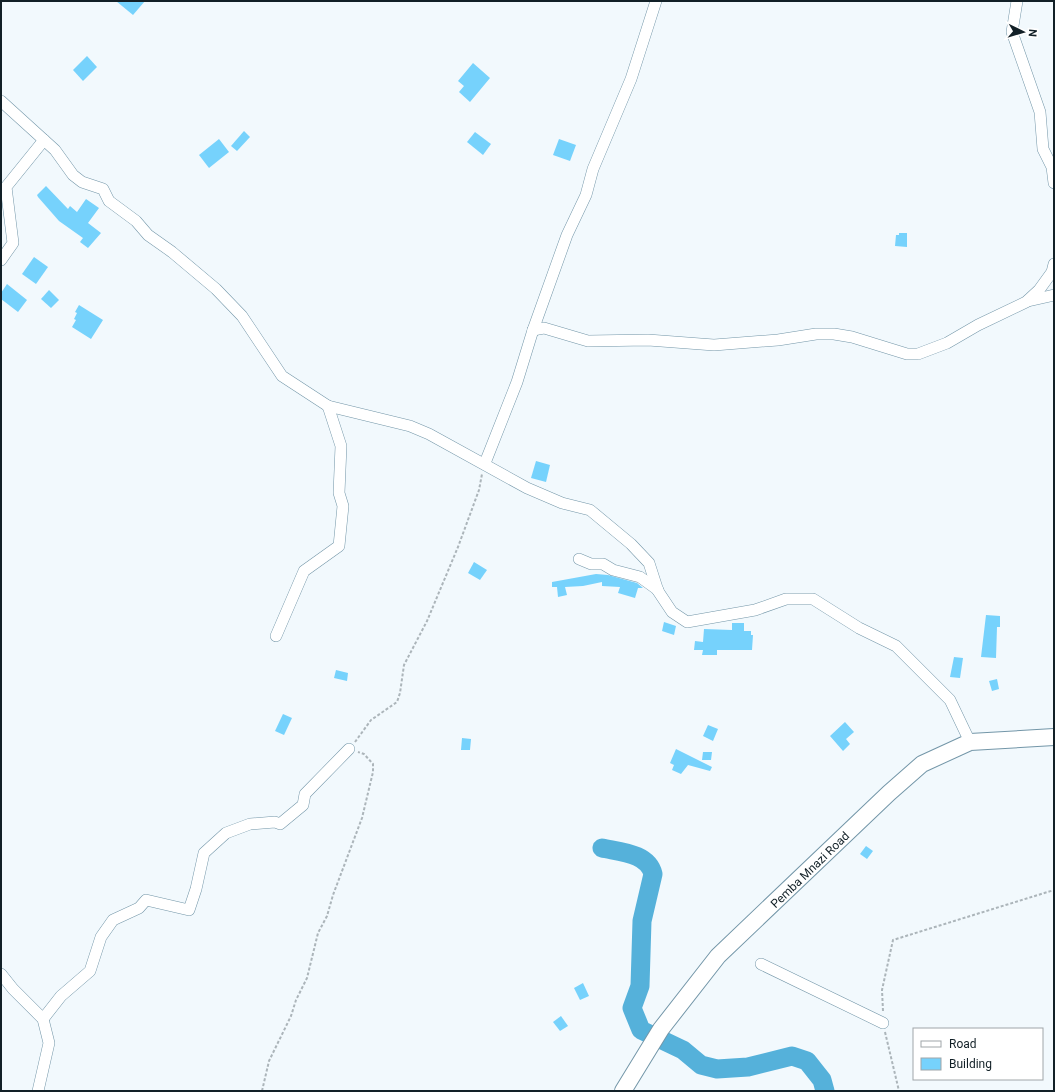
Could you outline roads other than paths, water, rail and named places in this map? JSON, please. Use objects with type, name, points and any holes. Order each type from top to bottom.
[{"type":"main road","name":"Pemba Mnazi Road","points":[[623,1091],[649,1046],[718,956],[889,793],[922,764],[970,742],[1054,737]]},
{"type":"street","points":[[485,463],[517,382],[533,330],[567,236],[586,195],[593,169],[631,79],[656,1]]},
{"type":"street","points":[[1017,1],[1012,32],[1040,112],[1043,149],[1052,167],[1054,183]]},
{"type":"street","points":[[1,101],[55,150],[73,175],[82,182],[103,189],[109,201],[136,221],[148,235],[172,252],[216,289],[242,316],[282,376],[328,406],[410,426],[429,434],[485,463],[527,488],[562,503],[590,510],[604,520],[631,544],[649,563],[658,591],[672,612],[687,622],[755,610],[786,599],[813,599],[859,628],[896,646],[950,700],[970,742]]},
{"type":"street","points":[[1,260],[13,243],[6,187],[44,140]]},
{"type":"street","points":[[1026,302],[1039,290],[1052,272],[1054,264]]},
{"type":"street","points":[[533,330],[544,328],[588,341],[648,340],[714,345],[778,340],[816,334],[834,334],[852,337],[907,354],[918,354],[947,342],[978,324],[1026,302],[1054,295]]},
{"type":"street","points":[[276,636],[304,571],[339,546],[343,506],[339,493],[341,446],[328,406]]},
{"type":"street","points":[[579,559],[591,564],[603,564],[613,570],[640,577],[658,591]]},
{"type":"street","points":[[44,1019],[61,996],[90,971],[101,938],[113,920],[139,908],[146,900],[189,910],[196,889],[204,853],[226,833],[250,824],[275,822],[280,824],[303,805],[305,794],[349,749]]},
{"type":"street","points":[[761,964],[883,1023]]},
{"type":"street","points":[[1,974],[12,989],[44,1019],[49,1043],[38,1091]]},
{"type":"waterway","points":[[602,848],[625,852],[639,858],[650,867],[653,874],[642,921],[640,986],[632,1008],[641,1030],[683,1050],[701,1065],[717,1069],[748,1067],[792,1056],[807,1061],[822,1080],[825,1091]]}]
